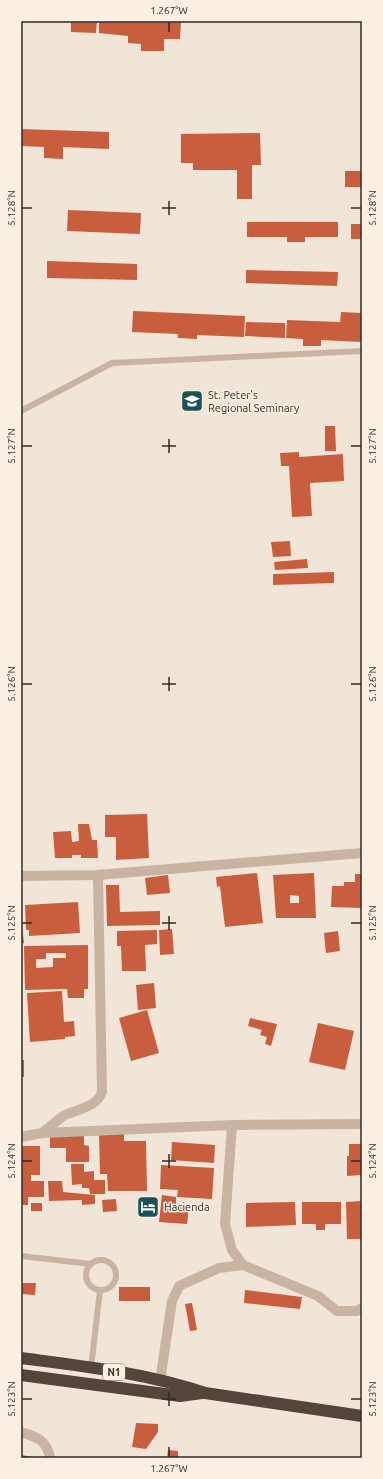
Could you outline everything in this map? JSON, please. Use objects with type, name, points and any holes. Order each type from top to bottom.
[{"type":"highway","name":"N1","points":[[21,1358],[91,1368],[182,1385],[205,1393],[362,1416]]},
{"type":"highway","name":"N1","points":[[21,1375],[180,1396],[205,1393]]},
{"type":"street","points":[[21,876],[98,875],[362,853]]},
{"type":"street","points":[[42,1133],[64,1116],[95,1102],[100,1098],[102,1092],[98,875]]},
{"type":"street","points":[[21,1137],[42,1133],[232,1126],[362,1124]]},
{"type":"street","points":[[232,1126],[226,1224],[232,1250],[243,1265]]},
{"type":"street","points":[[160,1381],[172,1301],[179,1286],[219,1268],[243,1265],[318,1296],[336,1311],[357,1311],[362,1308]]},
{"type":"street","points":[[21,1432],[36,1437],[48,1448],[50,1458]]},
{"type":"lane","points":[[21,411],[112,363],[362,351]]},
{"type":"lane","points":[[21,1256],[91,1264],[96,1262],[108,1262],[115,1271],[115,1282],[106,1289],[100,1290],[90,1285],[86,1275],[91,1264]]},
{"type":"lane","points":[[91,1368],[100,1290]]},
{"type":"building","points":[[71,21],[97,21],[96,33],[71,32]]},
{"type":"building","points":[[99,21],[181,21],[180,39],[164,39],[164,51],[141,51],[141,44],[128,43],[128,36],[99,33]]},
{"type":"building","points":[[21,129],[109,132],[109,149],[63,147],[63,159],[44,158],[44,147],[21,146]]},
{"type":"building","points":[[260,133],[261,165],[252,165],[252,199],[237,199],[237,170],[193,170],[193,163],[181,163],[181,134]]},
{"type":"building","points":[[345,171],[362,171],[362,187],[345,187]]},
{"type":"building","points":[[68,210],[141,213],[140,234],[67,231]]},
{"type":"building","points":[[247,222],[338,222],[338,237],[305,237],[305,242],[287,242],[287,237],[247,237]]},
{"type":"building","points":[[351,224],[362,224],[362,239],[351,239]]},
{"type":"building","points":[[47,261],[137,264],[137,280],[47,278]]},
{"type":"building","points":[[246,270],[338,272],[337,286],[246,283]]},
{"type":"building","points":[[133,311],[245,316],[244,337],[197,335],[197,339],[178,338],[178,334],[132,332]]},
{"type":"building","points":[[341,312],[362,313],[362,342],[321,340],[321,346],[303,346],[303,339],[286,338],[287,320],[340,322]]},
{"type":"building","points":[[246,322],[285,323],[285,338],[245,336]]},
{"type":"building","points":[[325,426],[335,426],[336,451],[325,451]]},
{"type":"building","points":[[299,452],[299,457],[343,454],[344,481],[310,483],[312,516],[292,517],[289,466],[281,466],[280,453]]},
{"type":"building","points":[[290,541],[291,556],[273,557],[271,542]]},
{"type":"building","points":[[307,559],[308,568],[275,570],[274,562]]},
{"type":"building","points":[[334,572],[334,583],[273,585],[273,574]]},
{"type":"building","points":[[147,814],[149,858],[116,860],[116,837],[105,837],[105,815]]},
{"type":"building","points":[[78,824],[89,824],[92,840],[97,840],[98,858],[81,858],[81,855],[72,855],[72,858],[55,858],[53,832],[71,831],[72,842],[79,841]]},
{"type":"building","points":[[257,873],[263,923],[225,927],[220,886],[217,887],[216,877]]},
{"type":"building","points":[[314,873],[316,918],[276,918],[273,875]],"holes":[[[290,895],[299,896],[299,903],[290,903]]]},
{"type":"building","points":[[355,874],[362,874],[362,908],[331,907],[332,886],[344,886],[344,882],[355,882]]},
{"type":"building","points":[[168,875],[170,893],[147,895],[145,878]]},
{"type":"building","points":[[106,885],[119,885],[120,912],[160,911],[160,925],[107,926]]},
{"type":"building","points":[[78,902],[80,933],[29,936],[29,930],[26,930],[25,905]]},
{"type":"building","points":[[21,918],[24,943],[21,944]]},
{"type":"building","points":[[172,929],[174,954],[160,955],[159,930]]},
{"type":"building","points":[[157,930],[157,944],[145,945],[146,971],[122,971],[121,946],[117,946],[117,931]]},
{"type":"building","points":[[338,931],[340,951],[326,953],[324,933]]},
{"type":"building","points":[[88,945],[88,989],[84,989],[84,998],[68,998],[67,989],[25,990],[24,946]],"holes":[[[46,953],[66,953],[66,958],[53,958],[53,967],[36,968],[36,959],[46,959]]]},
{"type":"building","points":[[154,983],[156,1008],[138,1010],[136,985]]},
{"type":"building","points":[[62,991],[64,1022],[74,1021],[75,1036],[65,1037],[65,1039],[30,1042],[27,993]]},
{"type":"building","points":[[147,1010],[159,1053],[131,1061],[119,1018]]},
{"type":"building","points":[[250,1018],[277,1024],[271,1046],[265,1044],[267,1037],[260,1035],[262,1030],[248,1026]]},
{"type":"building","points":[[318,1023],[354,1031],[345,1070],[309,1062]]},
{"type":"building","points":[[21,1060],[24,1060],[24,1077],[21,1077]]},
{"type":"building","points":[[124,1133],[124,1141],[146,1141],[147,1191],[108,1191],[107,1174],[100,1174],[99,1134]]},
{"type":"building","points":[[50,1135],[84,1135],[84,1145],[89,1146],[89,1162],[66,1162],[66,1148],[50,1148]]},
{"type":"building","points":[[172,1142],[215,1145],[214,1163],[171,1160]]},
{"type":"building","points":[[349,1144],[362,1144],[362,1175],[347,1176],[347,1156],[349,1156]]},
{"type":"building","points":[[21,1146],[40,1146],[40,1175],[31,1175],[31,1181],[44,1181],[44,1197],[28,1197],[28,1205],[21,1205]]},
{"type":"building","points":[[71,1164],[84,1164],[84,1172],[94,1171],[94,1180],[105,1180],[105,1194],[90,1194],[89,1188],[82,1188],[82,1184],[72,1185]]},
{"type":"building","points":[[161,1165],[214,1168],[212,1199],[177,1197],[178,1190],[160,1189]]},
{"type":"building","points":[[48,1181],[62,1181],[63,1192],[95,1195],[95,1204],[82,1205],[82,1200],[49,1201]]},
{"type":"building","points":[[162,1195],[176,1197],[176,1205],[189,1206],[187,1224],[159,1222]]},
{"type":"building","points":[[116,1199],[117,1211],[103,1212],[102,1200]]},
{"type":"building","points":[[362,1201],[362,1239],[347,1239],[346,1202]]},
{"type":"building","points":[[295,1202],[296,1225],[246,1227],[246,1203]]},
{"type":"building","points":[[302,1202],[341,1202],[341,1224],[325,1224],[325,1230],[316,1230],[316,1224],[302,1224]]},
{"type":"building","points":[[31,1203],[42,1203],[42,1211],[31,1211]]},
{"type":"building","points":[[21,1283],[36,1283],[35,1295],[21,1294]]},
{"type":"building","points":[[119,1287],[150,1287],[150,1301],[119,1301]]},
{"type":"building","points":[[245,1290],[302,1297],[300,1309],[244,1303]]},
{"type":"building","points":[[192,1303],[197,1330],[190,1331],[185,1304]]},
{"type":"building","points":[[136,1423],[158,1424],[158,1432],[146,1449],[132,1447]]},
{"type":"building","points":[[168,1450],[178,1451],[178,1458],[167,1458]]},
{"type":"building","points":[[21,1455],[34,1457],[34,1458],[21,1458]]},
{"type":"place","name":"St. Peter’s Regional Seminary","points":[[192,401]]},
{"type":"place","name":"Hacienda","points":[[148,1207]]}]
